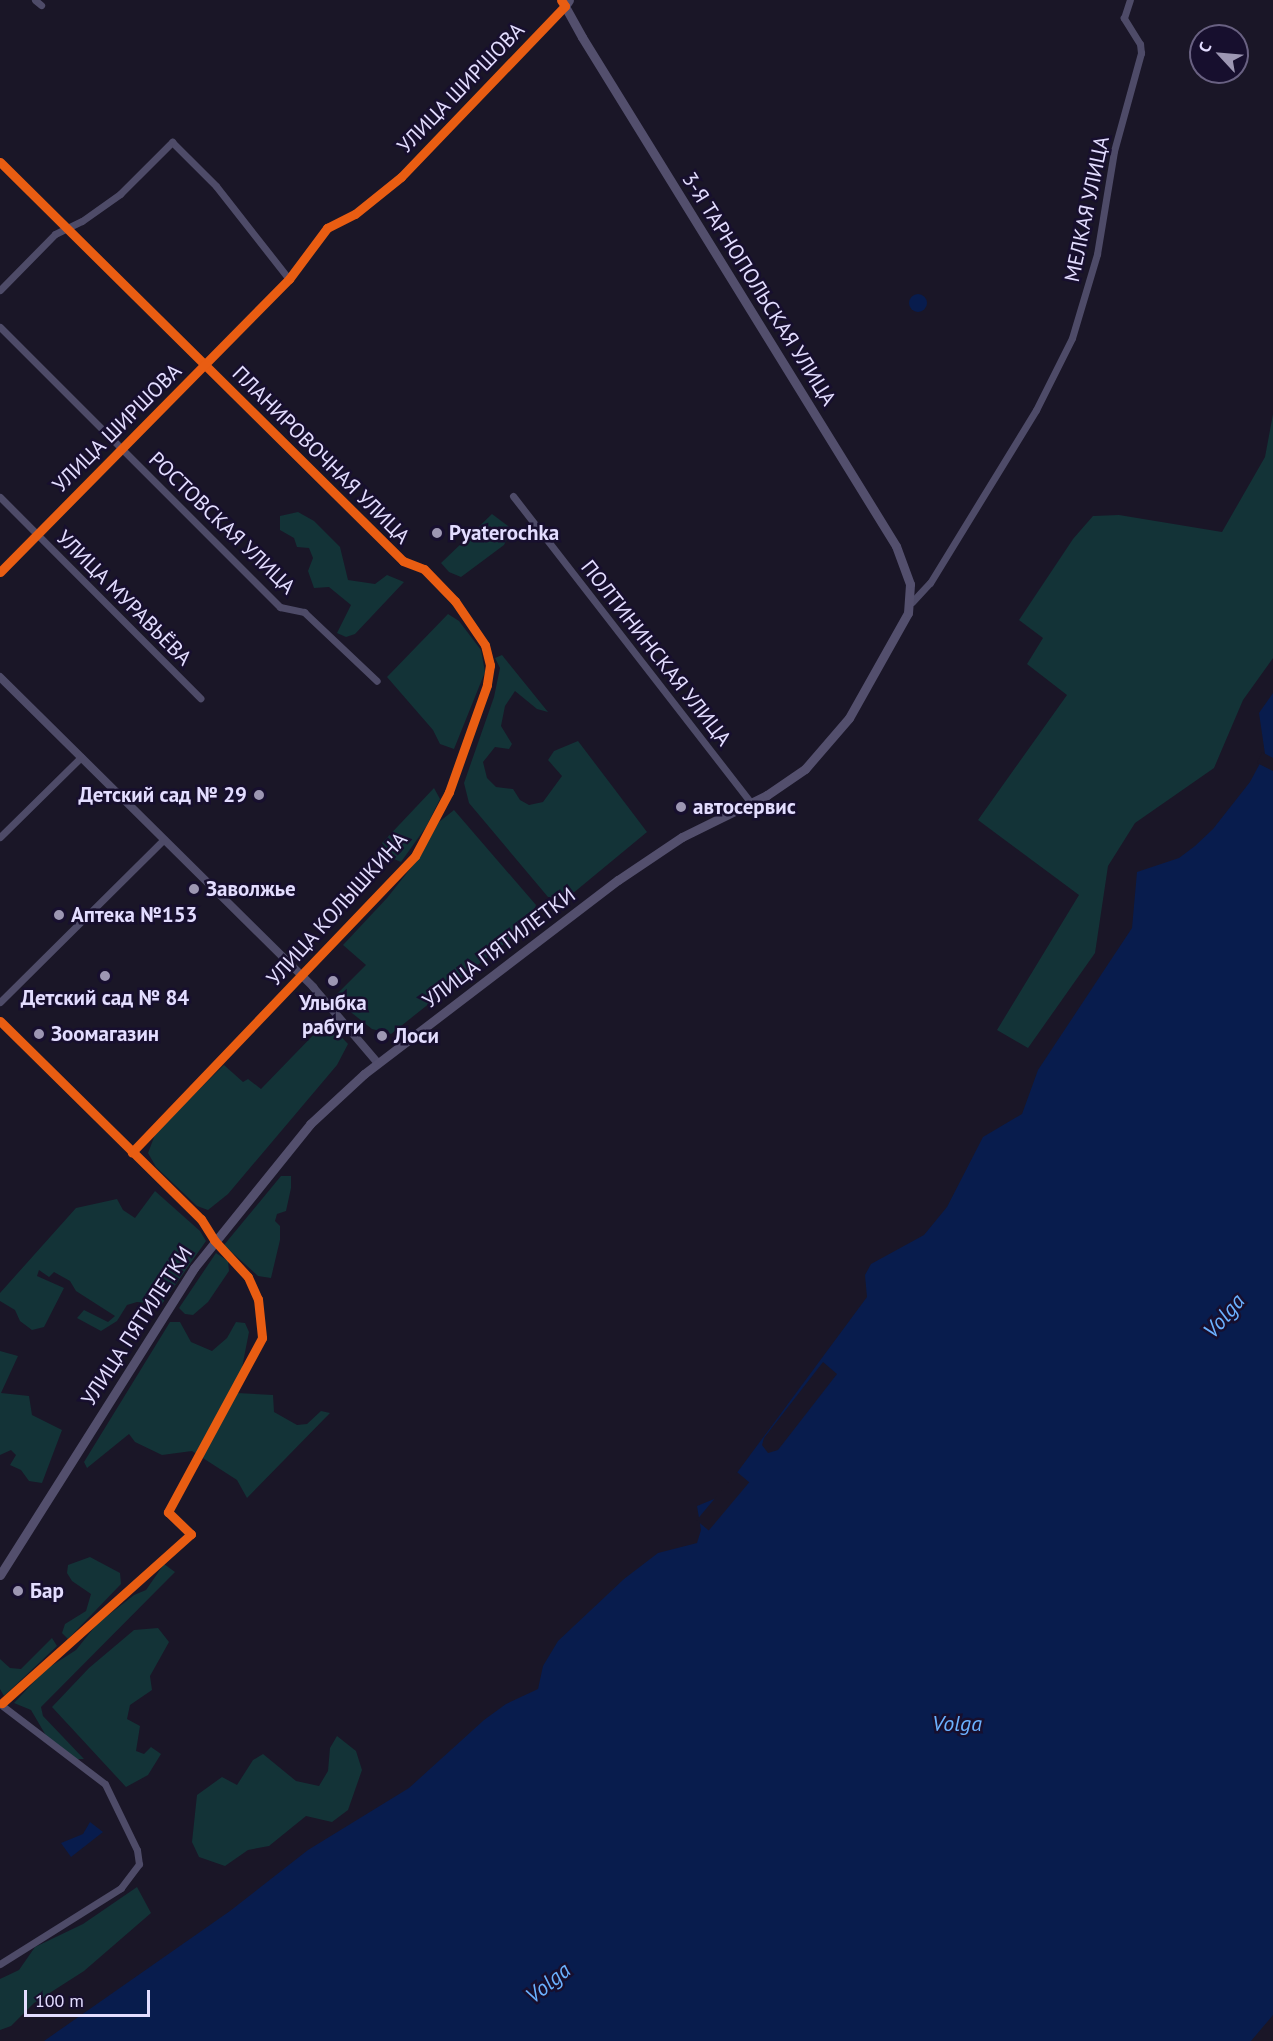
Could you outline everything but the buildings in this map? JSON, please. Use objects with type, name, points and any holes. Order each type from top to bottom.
[{"type":"main road","name":"3-Я ТАРНОПОЛЬСКАЯ УЛИЦА","points":[[565,2],[897,546],[907,570],[912,602]]},
{"type":"main road","name":"УЛИЦА ПЯТИЛЕТКИ","points":[[0,1575],[214,1240],[310,1124],[378,1063],[641,863],[699,827],[751,803],[794,778],[838,731],[898,638],[912,602]]},
{"type":"street","name":"МЕЛКАЯ УЛИЦА","points":[[912,602],[930,583],[1036,410],[1072,338],[1097,254],[1114,151],[1141,53],[1140,44],[1124,18],[1130,0]]},
{"type":"street","name":"УЛИЦА ШИРШОВА","points":[[0,572],[289,279],[327,228],[355,214],[401,177],[565,2]]},
{"type":"street","points":[[0,290],[55,234],[120,194],[172,142],[216,186],[289,279]]},
{"type":"street","name":"ПЛАНИРОВОЧНАЯ УЛИЦА","points":[[0,162],[403,561],[424,569],[455,601],[485,645]]},
{"type":"street","name":"РОСТОВСКАЯ УЛИЦА","points":[[0,327],[280,607],[304,612],[377,681]]},
{"type":"street","name":"УЛИЦА МУРАВЬЁВА","points":[[0,496],[200,698]]},
{"type":"street","name":"ПОЛТИНИНСКАЯ УЛИЦА","points":[[513,496],[751,803]]},
{"type":"street","name":"УЛИЦА КОЛЫШКИНА","points":[[132,1152],[416,856],[437,819],[487,685],[490,665],[485,645]]},
{"type":"street","points":[[0,677],[302,976],[378,1063]]},
{"type":"street","points":[[0,837],[81,757]]},
{"type":"street","points":[[0,1002],[164,839]]},
{"type":"street","points":[[0,1021],[195,1213],[214,1240],[248,1277],[258,1299],[262,1338],[168,1512],[191,1534],[1,1703],[50,1745],[98,1776],[112,1793],[137,1850],[139,1864],[121,1888],[0,1964]]},
{"type":"green space","points":[[1273,414],[1273,658],[1243,700],[1214,768],[1135,823],[1108,866],[1095,953],[1028,1048],[997,1030],[1079,895],[978,820],[1067,695],[1027,664],[1043,638],[1019,620],[1073,539],[1093,516],[1119,515],[1222,532],[1265,457]]},
{"type":"green space","points":[[298,512],[314,521],[340,547],[348,580],[375,584],[387,575],[404,582],[355,634],[346,637],[337,633],[351,605],[329,587],[314,588],[308,571],[313,558],[309,548],[297,547],[294,538],[280,530],[280,516]]},
{"type":"green space","points":[[492,514],[512,529],[504,545],[461,577],[449,572],[441,563]]},
{"type":"green space","points":[[448,614],[459,621],[481,650],[485,672],[454,749],[440,744],[433,730],[387,677]]},
{"type":"green space","points":[[502,655],[548,712],[537,709],[515,691],[505,706],[501,726],[512,744],[509,749],[495,747],[483,762],[487,778],[496,787],[513,789],[520,800],[529,805],[543,802],[562,776],[548,760],[554,751],[578,741],[647,832],[566,899],[548,897],[469,803],[464,783],[494,697],[500,668],[495,658]]},
{"type":"green space","points":[[434,788],[440,799],[426,827],[401,862],[394,859],[382,843]]},
{"type":"green space","points":[[454,810],[536,905],[529,924],[391,1034],[372,1029],[333,998],[366,965],[343,945],[387,898],[418,859],[439,822]]},
{"type":"green space","points":[[322,1026],[334,1029],[348,1044],[337,1065],[228,1194],[208,1210],[197,1206],[156,1167],[148,1153],[156,1132],[224,1065],[243,1082],[248,1079],[261,1089]]},
{"type":"green space","points":[[281,1176],[291,1176],[291,1188],[286,1211],[277,1214],[275,1221],[280,1226],[280,1240],[271,1278],[258,1276],[224,1245]]},
{"type":"green space","points":[[155,1191],[200,1231],[206,1241],[162,1304],[137,1302],[127,1305],[117,1321],[101,1331],[77,1318],[84,1310],[108,1322],[115,1316],[76,1291],[70,1281],[54,1272],[49,1277],[39,1270],[37,1276],[64,1288],[44,1327],[32,1330],[20,1321],[15,1310],[0,1301],[0,1293],[76,1208],[117,1199],[123,1210],[135,1218]]},
{"type":"green space","points":[[216,1253],[228,1261],[229,1271],[208,1302],[193,1315],[185,1314],[179,1308]]},
{"type":"green space","points":[[170,1322],[180,1322],[191,1342],[212,1351],[227,1338],[236,1322],[245,1323],[249,1332],[237,1393],[273,1395],[274,1412],[297,1425],[307,1424],[321,1411],[330,1413],[247,1498],[237,1480],[192,1451],[162,1455],[135,1442],[129,1434],[87,1468],[84,1462]]},
{"type":"green space","points":[[0,1351],[18,1356],[1,1393],[29,1396],[32,1415],[62,1430],[42,1483],[29,1481],[21,1470],[10,1465],[16,1455],[11,1450],[0,1455]]},
{"type":"green space","points":[[90,1557],[120,1573],[121,1584],[68,1639],[62,1633],[65,1624],[86,1611],[91,1594],[72,1581],[67,1573],[68,1565]]},
{"type":"green space","points":[[164,1564],[175,1572],[41,1707],[43,1716],[84,1759],[77,1759],[48,1739],[31,1710],[14,1703],[45,1670],[76,1650],[97,1624],[134,1595],[146,1590]]},
{"type":"green space","points":[[158,1628],[169,1642],[150,1676],[152,1690],[130,1705],[127,1719],[140,1726],[136,1751],[144,1754],[151,1747],[161,1754],[148,1775],[126,1787],[52,1707],[89,1668],[134,1630]]},
{"type":"green space","points":[[52,1638],[57,1646],[4,1696],[0,1689],[0,1659],[10,1668],[21,1669]]},
{"type":"green space","points":[[337,1736],[356,1751],[362,1770],[348,1810],[332,1822],[306,1816],[269,1846],[248,1850],[225,1866],[199,1857],[192,1842],[197,1795],[222,1777],[237,1785],[253,1760],[263,1754],[296,1781],[319,1786],[328,1771],[330,1748]]},
{"type":"green space","points":[[137,1887],[151,1913],[84,1971],[34,2003],[11,2026],[0,2030],[0,1979],[19,1970],[35,1947],[83,1924]]},
{"type":"water","points":[[918,294],[924,297],[927,303],[924,309],[918,312],[912,309],[909,303],[912,297]]},
{"type":"water","name":"Volga","points":[[1273,693],[1273,2015],[1251,2041],[44,2041],[230,1911],[308,1850],[409,1788],[484,1720],[506,1704],[538,1689],[543,1666],[558,1641],[624,1579],[658,1553],[697,1543],[701,1530],[697,1506],[719,1497],[867,1297],[865,1275],[871,1264],[924,1235],[947,1207],[983,1137],[1022,1114],[1038,1070],[1132,928],[1137,872],[1179,858],[1195,846],[1213,829],[1250,782],[1265,754],[1259,713]]},
{"type":"water","points":[[90,1822],[103,1832],[71,1857],[61,1843],[83,1834]]},
{"type":"pier","points":[[1262,752],[1273,758],[1273,771],[1257,763]]},
{"type":"pier","points":[[823,1362],[837,1374],[778,1450],[768,1453],[762,1445],[764,1438]]},
{"type":"pier","points":[[737,1472],[749,1482],[709,1531],[697,1520]]},
{"type":"cycle path","points":[[0,572],[289,279],[327,228],[355,214],[401,177],[565,6],[561,0]]},
{"type":"cycle path","points":[[0,162],[403,561],[424,569],[455,601],[485,645],[490,665],[487,685],[449,792],[415,856],[132,1152]]},
{"type":"cycle path","points":[[0,1021],[201,1219],[214,1240],[248,1277],[258,1299],[262,1338],[168,1512],[191,1534],[2,1703]]},
{"type":"place","name":"Pyaterochka","points":[[437,533]]},
{"type":"place","name":"Детский сад № 29","points":[[259,795]]},
{"type":"place","name":"автосервис","points":[[681,807]]},
{"type":"place","name":"Заволжье","points":[[194,889]]},
{"type":"place","name":"Аптека №153","points":[[59,915]]},
{"type":"place","name":"Детский сад № 84","points":[[105,976]]},
{"type":"place","name":"Улыбка рабуги","points":[[333,981]]},
{"type":"place","name":"Зоомагазин","points":[[39,1034]]},
{"type":"place","name":"Лоси","points":[[382,1036]]},
{"type":"place","name":"Бар","points":[[18,1591]]}]
